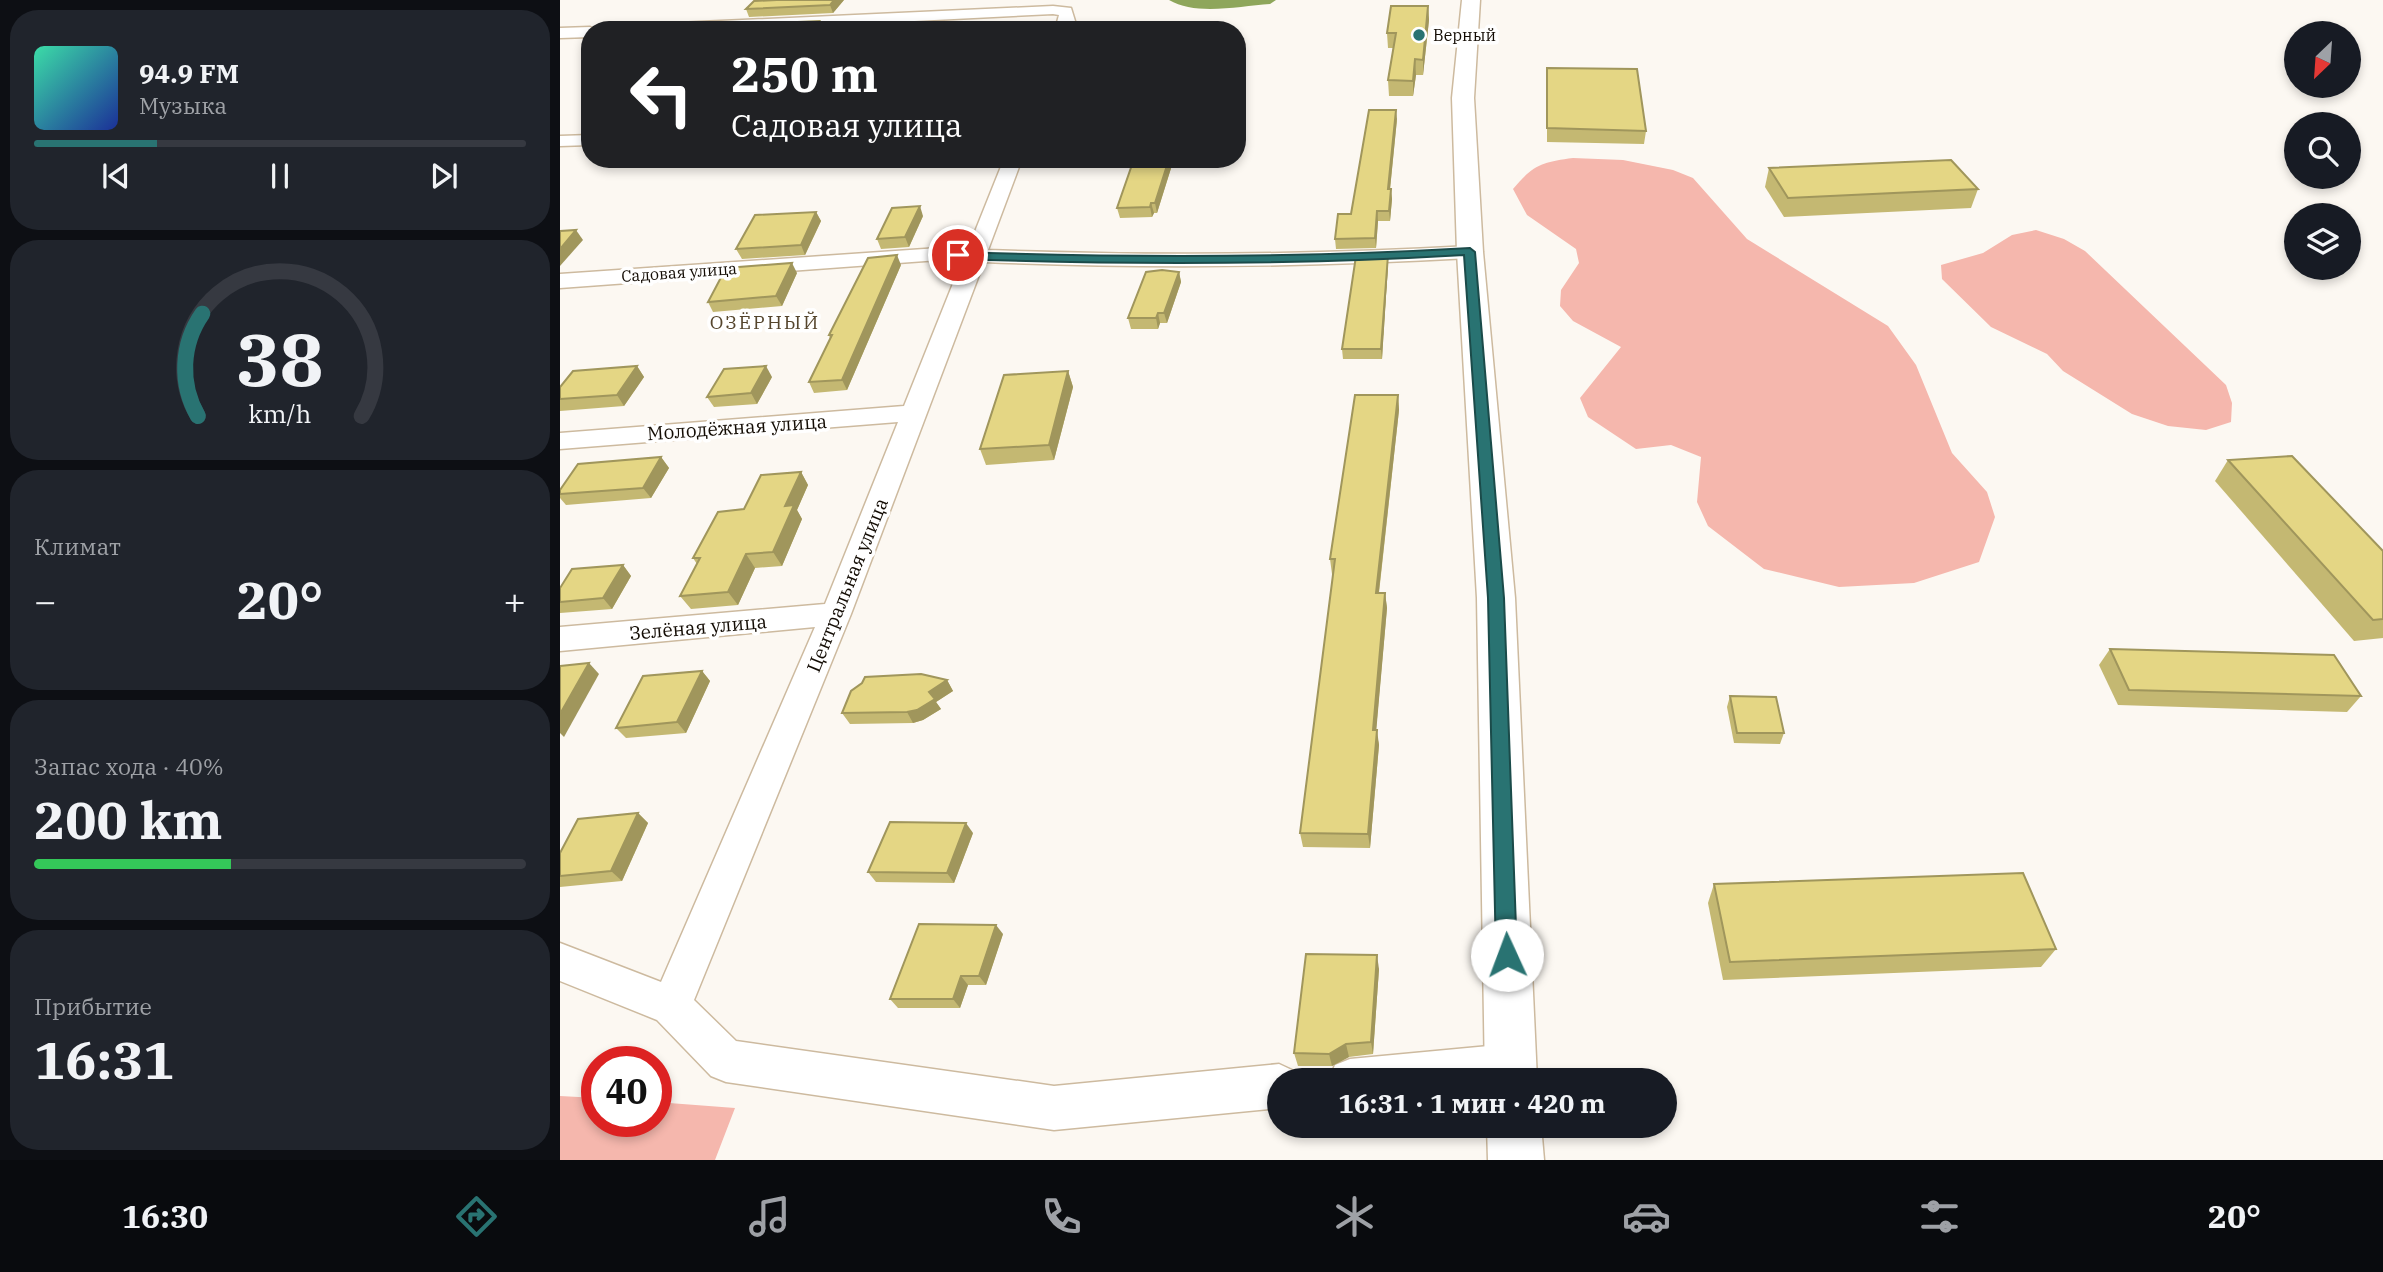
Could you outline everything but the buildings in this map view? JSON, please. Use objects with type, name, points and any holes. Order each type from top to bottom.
[{"type":"street","points":[[1471,0],[1463,98],[1470,252],[1496,598],[1510,1068]]},
{"type":"street","points":[[823,21],[1053,10],[1066,11],[1067,21]]},
{"type":"street","points":[[560,33],[581,32]]},
{"type":"street","points":[[560,141],[581,140]]},
{"type":"street","name":"Центральная улица","points":[[671,1006],[836,614],[1010,168]]},
{"type":"street","name":"Садовая улица","points":[[560,281],[939,254],[977,257],[1248,261],[1470,252]]},
{"type":"street","name":"Молодёжная улица","points":[[560,441],[915,413]]},
{"type":"street","name":"Зелёная улица","points":[[560,639],[836,614]]},
{"type":"street","points":[[560,962],[671,1006],[726,1061],[1054,1108],[1267,1087]]},
{"type":"street","points":[[1515,1138],[1516,1160]]},
{"type":"shaded area","points":[[1169,0],[1276,0],[1270,4],[1205,9],[1180,5]]},
{"type":"shaded area","points":[[1573,158],[1623,160],[1673,170],[1693,178],[1747,239],[1888,326],[1916,365],[1952,453],[1987,492],[1995,517],[1979,562],[1914,583],[1839,587],[1764,569],[1708,526],[1697,502],[1701,457],[1671,445],[1636,449],[1588,417],[1580,398],[1621,347],[1573,321],[1560,306],[1561,290],[1579,263],[1576,249],[1527,215],[1513,189],[1539,166]]},
{"type":"shaded area","points":[[2036,230],[2064,239],[2085,251],[2226,385],[2232,403],[2231,422],[2206,430],[2168,426],[2132,414],[2063,371],[2047,354],[1991,327],[1942,279],[1941,265],[1983,253],[2012,235]]},
{"type":"shaded area","points":[[560,1096],[581,1097],[581,1137],[672,1137],[672,1103],[735,1108],[715,1160],[560,1160]]},
{"type":"place","name":"Верный","points":[[1419,35]]},
{"type":"district","name":"ОЗЁРНЫЙ","points":[[765,322]]},
{"type":"route","points":[[958,255],[1081,260],[1248,261],[1470,252],[1496,598],[1507,955]]}]
